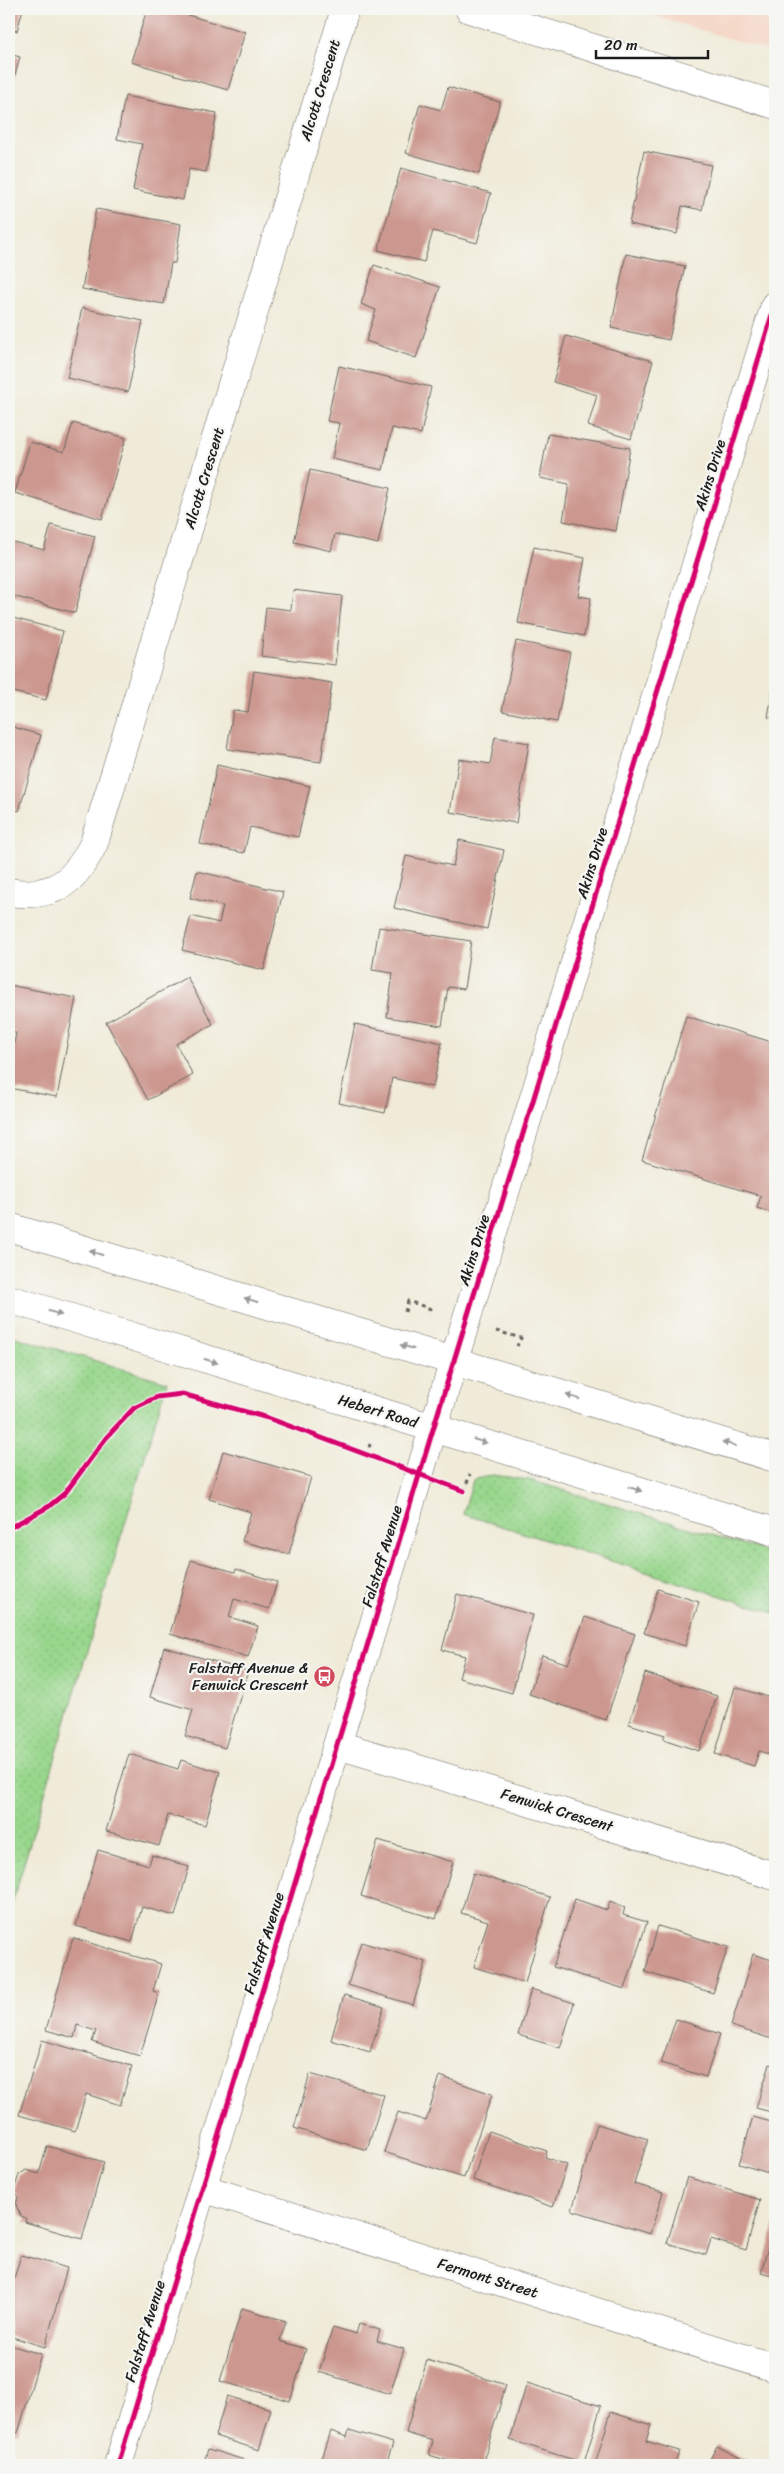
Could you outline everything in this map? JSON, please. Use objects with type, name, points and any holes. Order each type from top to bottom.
[{"type":"street","name":"Alcott Crescent","points":[[9,892],[42,893],[65,884],[84,864],[94,842],[345,9]]},
{"type":"street","points":[[469,9],[775,105]]},
{"type":"street","name":"Akins Drive","points":[[433,1428],[775,305]]},
{"type":"street","points":[[9,1227],[775,1458]]},
{"type":"street","name":"Hebert Road","points":[[9,1299],[775,1532]]},
{"type":"street","name":"Falstaff Avenue","points":[[118,2465],[433,1428]]},
{"type":"street","name":"Fenwick Crescent","points":[[338,1745],[775,1876]]},
{"type":"street","name":"Fermont Street","points":[[202,2188],[775,2368]]},
{"type":"shaded area","points":[[631,9],[775,9],[775,46],[767,50]]},
{"type":"green space","points":[[9,1335],[167,1382],[9,1914]]},
{"type":"green space","points":[[493,1475],[530,1480],[775,1554],[775,1613],[463,1514],[473,1480]]},
{"type":"building","points":[[9,9],[23,9],[17,31],[9,29]]},
{"type":"building","points":[[147,9],[168,9],[245,32],[228,90],[131,62]]},
{"type":"building","points":[[9,54],[20,57],[9,97]]},
{"type":"building","points":[[448,87],[500,102],[479,174],[406,153],[420,104],[441,110]]},
{"type":"building","points":[[125,96],[217,113],[206,172],[189,169],[183,200],[133,190],[142,144],[117,139]]},
{"type":"building","points":[[644,151],[711,165],[702,210],[682,206],[677,234],[629,224]]},
{"type":"building","points":[[401,168],[491,193],[477,243],[433,231],[424,262],[378,250]]},
{"type":"building","points":[[96,209],[181,224],[175,263],[171,263],[164,304],[82,289]]},
{"type":"building","points":[[626,254],[685,266],[669,340],[611,328]]},
{"type":"building","points":[[374,265],[440,287],[416,358],[366,341],[376,310],[361,304]]},
{"type":"building","points":[[82,308],[143,321],[128,392],[67,378]]},
{"type":"building","points":[[566,336],[653,361],[631,439],[588,426],[597,395],[553,382]]},
{"type":"building","points":[[339,366],[431,387],[421,434],[392,428],[383,470],[332,459],[339,423],[327,421]]},
{"type":"building","points":[[73,423],[126,438],[102,519],[15,493],[30,442],[64,452]]},
{"type":"building","points":[[548,434],[630,448],[616,531],[563,521],[569,484],[540,478]]},
{"type":"building","points":[[310,470],[390,488],[378,544],[335,534],[331,551],[294,542]]},
{"type":"building","points":[[51,525],[95,536],[75,613],[9,595],[9,541],[44,550]]},
{"type":"building","points":[[534,547],[585,558],[578,596],[591,598],[584,636],[518,623]]},
{"type":"building","points":[[293,590],[342,596],[335,665],[261,656],[266,607],[291,610]]},
{"type":"building","points":[[9,617],[63,631],[46,700],[9,691]]},
{"type":"building","points":[[516,641],[570,652],[557,722],[502,711]]},
{"type":"building","points":[[254,671],[332,683],[321,762],[227,749],[233,710],[248,712]]},
{"type":"building","points":[[773,688],[775,688],[775,718],[768,717]]},
{"type":"building","points":[[9,726],[41,735],[19,811],[9,808]]},
{"type":"building","points":[[495,737],[529,743],[516,823],[450,812],[459,759],[490,764]]},
{"type":"building","points":[[217,765],[310,786],[298,837],[250,827],[244,853],[200,844]]},
{"type":"building","points":[[459,840],[504,850],[487,929],[394,908],[406,856],[453,866]]},
{"type":"building","points":[[197,871],[283,892],[264,970],[182,950],[191,916],[219,923],[223,906],[190,898]]},
{"type":"building","points":[[379,927],[471,941],[464,989],[448,987],[442,1026],[387,1017],[393,973],[372,970]]},
{"type":"building","points":[[187,977],[213,1024],[176,1044],[193,1075],[148,1100],[106,1022]]},
{"type":"building","points":[[9,985],[76,998],[57,1097],[9,1088],[9,1069],[16,1033],[9,1032]]},
{"type":"building","points":[[686,1016],[775,1043],[775,1214],[757,1208],[761,1196],[642,1160]]},
{"type":"building","points":[[355,1024],[442,1043],[433,1087],[392,1078],[385,1113],[339,1103]]},
{"type":"building","points":[[223,1451],[311,1477],[289,1554],[242,1541],[251,1512],[209,1499]]},
{"type":"building","points":[[191,1560],[235,1572],[236,1569],[277,1582],[269,1609],[234,1599],[229,1617],[258,1626],[248,1657],[170,1634]]},
{"type":"building","points":[[658,1589],[699,1602],[685,1646],[644,1633]]},
{"type":"building","points":[[457,1594],[533,1615],[512,1693],[459,1678],[465,1656],[442,1650]]},
{"type":"building","points":[[585,1617],[635,1634],[606,1720],[529,1694],[542,1655],[568,1664]]},
{"type":"building","points":[[164,1647],[248,1671],[225,1748],[185,1736],[193,1710],[150,1697]]},
{"type":"building","points":[[645,1673],[717,1696],[699,1751],[663,1739],[665,1735],[629,1724]]},
{"type":"building","points":[[735,1687],[775,1699],[775,1756],[759,1751],[754,1766],[715,1754]]},
{"type":"building","points":[[129,1754],[178,1769],[181,1760],[220,1772],[205,1825],[168,1815],[159,1846],[106,1831]]},
{"type":"building","points":[[378,1840],[453,1862],[436,1919],[361,1896]]},
{"type":"building","points":[[98,1850],[149,1865],[152,1855],[189,1867],[175,1916],[142,1907],[132,1942],[76,1926]]},
{"type":"building","points":[[473,1873],[550,1897],[525,1983],[474,1967],[488,1921],[461,1913]]},
{"type":"building","points":[[575,1899],[607,1910],[610,1901],[625,1907],[623,1915],[647,1922],[625,1989],[553,1967]]},
{"type":"building","points":[[658,1926],[728,1947],[713,1993],[645,1972]]},
{"type":"building","points":[[73,1938],[161,1964],[153,1991],[159,1993],[140,2056],[92,2042],[96,2031],[77,2025],[74,2038],[46,2030]]},
{"type":"building","points":[[361,1942],[426,1962],[413,2005],[348,1985]]},
{"type":"building","points":[[753,1954],[775,1961],[775,2040],[731,2026]]},
{"type":"building","points":[[531,1989],[574,2003],[560,2048],[518,2035]]},
{"type":"building","points":[[344,1995],[384,2007],[370,2052],[331,2040]]},
{"type":"building","points":[[676,2019],[720,2034],[706,2077],[661,2063]]},
{"type":"building","points":[[42,2040],[132,2066],[120,2105],[86,2094],[75,2131],[19,2115]]},
{"type":"building","points":[[770,2064],[775,2066],[775,2113],[756,2108]]},
{"type":"building","points":[[310,2074],[384,2095],[367,2150],[294,2128]]},
{"type":"building","points":[[440,2076],[492,2094],[464,2178],[384,2152],[398,2112],[426,2121]]},
{"type":"building","points":[[753,2117],[775,2123],[775,2175],[739,2164]]},
{"type":"building","points":[[597,2124],[648,2139],[634,2184],[663,2192],[650,2234],[572,2210]]},
{"type":"building","points":[[489,2131],[547,2151],[545,2157],[567,2165],[553,2207],[473,2180]]},
{"type":"building","points":[[47,2146],[104,2162],[82,2239],[25,2222],[26,2218],[21,2216],[16,2205],[18,2197],[14,2190],[19,2175],[26,2170],[39,2174]]},
{"type":"building","points":[[687,2177],[760,2200],[746,2250],[711,2239],[706,2255],[667,2243]]},
{"type":"building","points":[[775,2224],[775,2276],[761,2272]]},
{"type":"building","points":[[21,2255],[67,2268],[45,2347],[9,2336],[9,2281],[13,2282]]},
{"type":"building","points":[[242,2308],[286,2321],[280,2341],[306,2349],[290,2401],[220,2381]]},
{"type":"building","points":[[359,2324],[380,2330],[377,2341],[404,2349],[390,2394],[319,2372],[333,2327],[356,2334]]},
{"type":"building","points":[[9,2345],[41,2354],[18,2433],[9,2431]]},
{"type":"building","points":[[427,2360],[506,2385],[482,2465],[462,2465],[429,2455],[433,2441],[406,2433]]},
{"type":"building","points":[[527,2383],[601,2406],[584,2463],[510,2440]]},
{"type":"building","points":[[227,2396],[271,2409],[259,2450],[215,2436]]},
{"type":"building","points":[[611,2412],[651,2425],[646,2441],[679,2451],[675,2465],[595,2465]]},
{"type":"building","points":[[349,2430],[393,2443],[386,2465],[320,2465],[331,2431],[347,2437]]},
{"type":"building","points":[[717,2446],[754,2465],[707,2465]]},
{"type":"building","points":[[208,2449],[251,2462],[250,2465],[203,2465]]},
{"type":"cycle path","points":[[118,2465],[775,305]]},
{"type":"cycle path","points":[[9,1528],[48,1507],[65,1493],[106,1438],[134,1408],[157,1397],[182,1394],[268,1418],[464,1491]]},
{"type":"place","name":"Falstaff Avenue & Fenwick Crescent","points":[[324,1677]]}]
